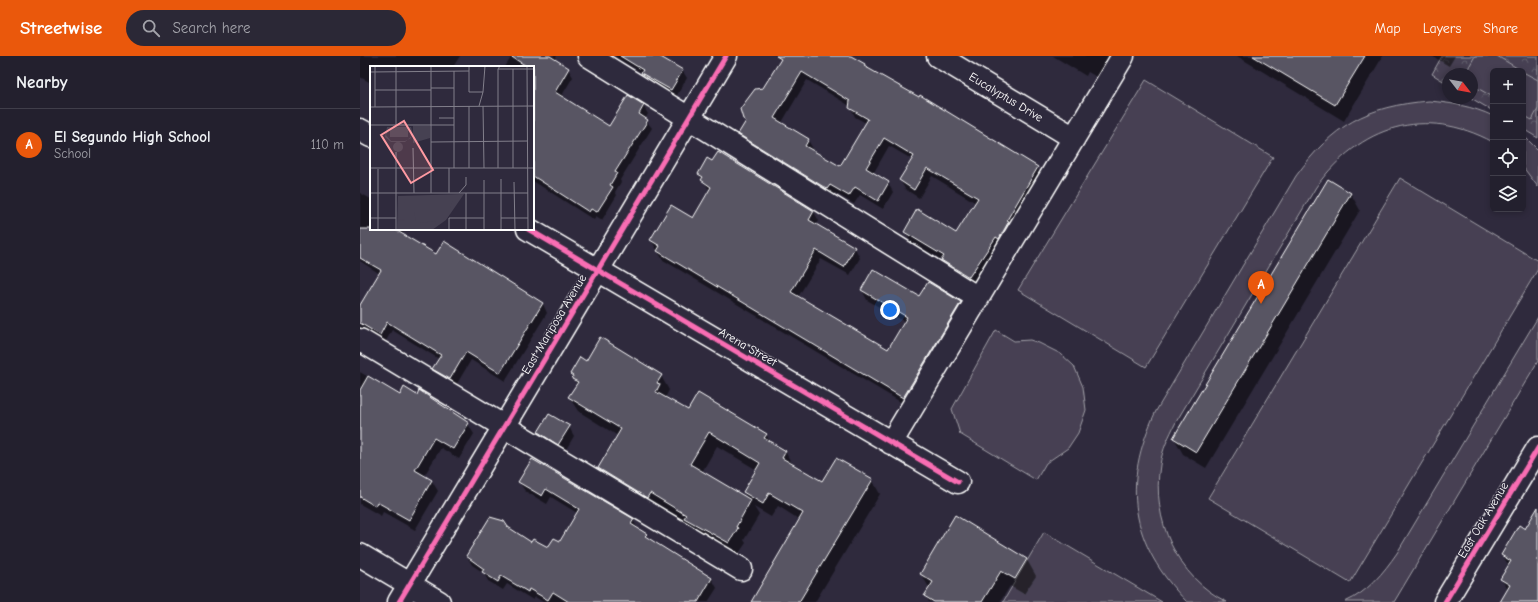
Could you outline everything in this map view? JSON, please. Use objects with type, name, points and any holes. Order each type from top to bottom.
[{"type":"street","points":[[589,56],[690,117],[978,298]]},
{"type":"street","name":"East Mariposa Avenue","points":[[404,593],[726,56]]},
{"type":"street","name":"Eucalyptus Drive","points":[[938,56],[1074,138]]},
{"type":"street","points":[[891,443],[1123,56]]},
{"type":"street","points":[[360,130],[370,135]]},
{"type":"street","name":"Arena Street","points":[[530,230],[958,482]]},
{"type":"street","points":[[360,340],[741,569]]},
{"type":"street","name":"East Oak Avenue","points":[[1444,602],[1538,448]]},
{"type":"street","points":[[360,555],[404,593],[439,602]]},
{"type":"green space","points":[[1442,56],[1538,56],[1538,138],[1526,131],[1526,68],[1490,68],[1490,109],[1478,102],[1478,68],[1442,68],[1442,80],[1432,74]]},
{"type":"green space","points":[[1475,56],[1497,56],[1517,68],[1490,68],[1490,95],[1478,88],[1478,68],[1468,68]]},
{"type":"green space","points":[[1526,74],[1538,80],[1538,109],[1532,120],[1526,117]]},
{"type":"green space","points":[[1146,80],[1273,157],[1146,367],[1018,290]]},
{"type":"green space","points":[[1429,101],[1442,103],[1442,104],[1450,104],[1477,110],[1490,115],[1490,141],[1467,131],[1442,125],[1418,124],[1395,128],[1373,136],[1353,149],[1333,166],[1316,187],[1176,422],[1164,448],[1160,465],[1158,485],[1164,526],[1171,545],[1181,562],[1194,578],[1209,591],[1227,602],[1187,602],[1168,580],[1153,558],[1143,535],[1137,512],[1135,488],[1138,463],[1145,438],[1156,411],[1296,176],[1310,158],[1324,143],[1353,121],[1369,113],[1407,104]]},
{"type":"green space","points":[[1526,138],[1538,150],[1538,187],[1526,171]]},
{"type":"green space","points":[[1400,178],[1538,261],[1538,269],[1350,583],[1208,498]]},
{"type":"green space","points":[[1538,317],[1538,361],[1394,602],[1345,602],[1361,593],[1368,587],[1386,568],[1397,553]]},
{"type":"green space","points":[[996,330],[1014,341],[1030,340],[1061,354],[1074,366],[1083,387],[1086,410],[1078,433],[1068,448],[1046,463],[1036,480],[960,434],[952,409]]},
{"type":"green space","points":[[1044,532],[1162,602],[1003,602]]},
{"type":"building","points":[[510,56],[550,56],[569,68],[555,92],[609,126],[628,95],[644,105],[639,114],[648,120],[615,172],[617,173],[610,185],[613,187],[597,212],[591,209],[589,212],[534,177],[534,66],[526,66]]},
{"type":"building","points":[[620,56],[659,56],[683,70],[671,90],[641,73],[643,70]]},
{"type":"building","points":[[776,56],[851,56],[865,64],[864,66],[919,97],[920,95],[1038,167],[1007,220],[1009,221],[999,239],[996,237],[969,277],[941,260],[944,256],[904,232],[917,209],[956,233],[978,198],[927,168],[914,190],[899,180],[914,156],[884,138],[866,168],[889,182],[878,201],[855,187],[849,196],[830,185],[827,189],[738,134],[746,121],[743,119],[740,109],[755,89],[763,88],[781,59]],"holes":[[[802,72],[850,101],[849,108],[868,119],[840,166],[805,146],[809,139],[774,118]]]},
{"type":"building","points":[[1253,56],[1365,56],[1335,105]]},
{"type":"building","points":[[718,152],[814,211],[809,220],[855,247],[844,267],[816,250],[791,292],[888,349],[907,317],[861,290],[873,269],[919,296],[928,282],[961,302],[903,398],[657,251],[660,246],[650,240],[671,205],[693,218],[711,187],[701,180],[703,177],[698,174],[707,158],[712,161]]},
{"type":"building","points":[[1328,179],[1351,193],[1196,452],[1173,438]]},
{"type":"building","points":[[360,229],[396,230],[436,254],[444,241],[543,303],[500,373],[466,352],[450,379],[432,369],[441,355],[387,322],[380,335],[360,323],[360,305],[381,270],[360,258]]},
{"type":"building","points":[[600,337],[662,375],[657,383],[660,384],[656,392],[688,410],[698,393],[767,434],[764,438],[786,451],[782,458],[822,481],[836,458],[873,479],[799,602],[751,602],[803,513],[769,493],[763,504],[743,492],[760,463],[709,432],[690,464],[751,500],[729,543],[684,518],[686,515],[650,493],[647,498],[598,468],[621,429],[568,397],[578,382],[572,379],[573,376],[570,374],[580,357],[586,361]]},
{"type":"building","points":[[368,376],[400,395],[404,387],[417,395],[419,390],[469,423],[453,449],[434,438],[415,470],[432,480],[409,520],[377,502],[375,506],[360,497],[360,390]]},
{"type":"building","points":[[549,414],[570,426],[558,445],[538,432]]},
{"type":"building","points":[[532,459],[634,519],[631,524],[647,534],[645,536],[712,578],[698,602],[569,602],[553,592],[548,600],[529,589],[528,592],[501,576],[498,582],[482,572],[484,569],[466,556],[490,517],[504,521],[508,527],[531,542],[533,539],[548,547],[554,538],[560,541],[579,509],[546,489],[542,496],[518,482]]},
{"type":"building","points":[[1538,507],[1538,602],[1500,602],[1510,585],[1500,579],[1511,561],[1501,555],[1519,525],[1525,529]]},
{"type":"building","points":[[955,515],[1027,559],[1015,579],[1001,571],[982,602],[934,602],[924,596],[933,582],[920,574]]},
{"type":"cycle path","points":[[399,602],[726,56]]},
{"type":"cycle path","points":[[530,230],[958,482]]},
{"type":"cycle path","points":[[1445,602],[1538,448]]},
{"type":"place","name":"El Segundo High School","points":[[1261,304]]}]
